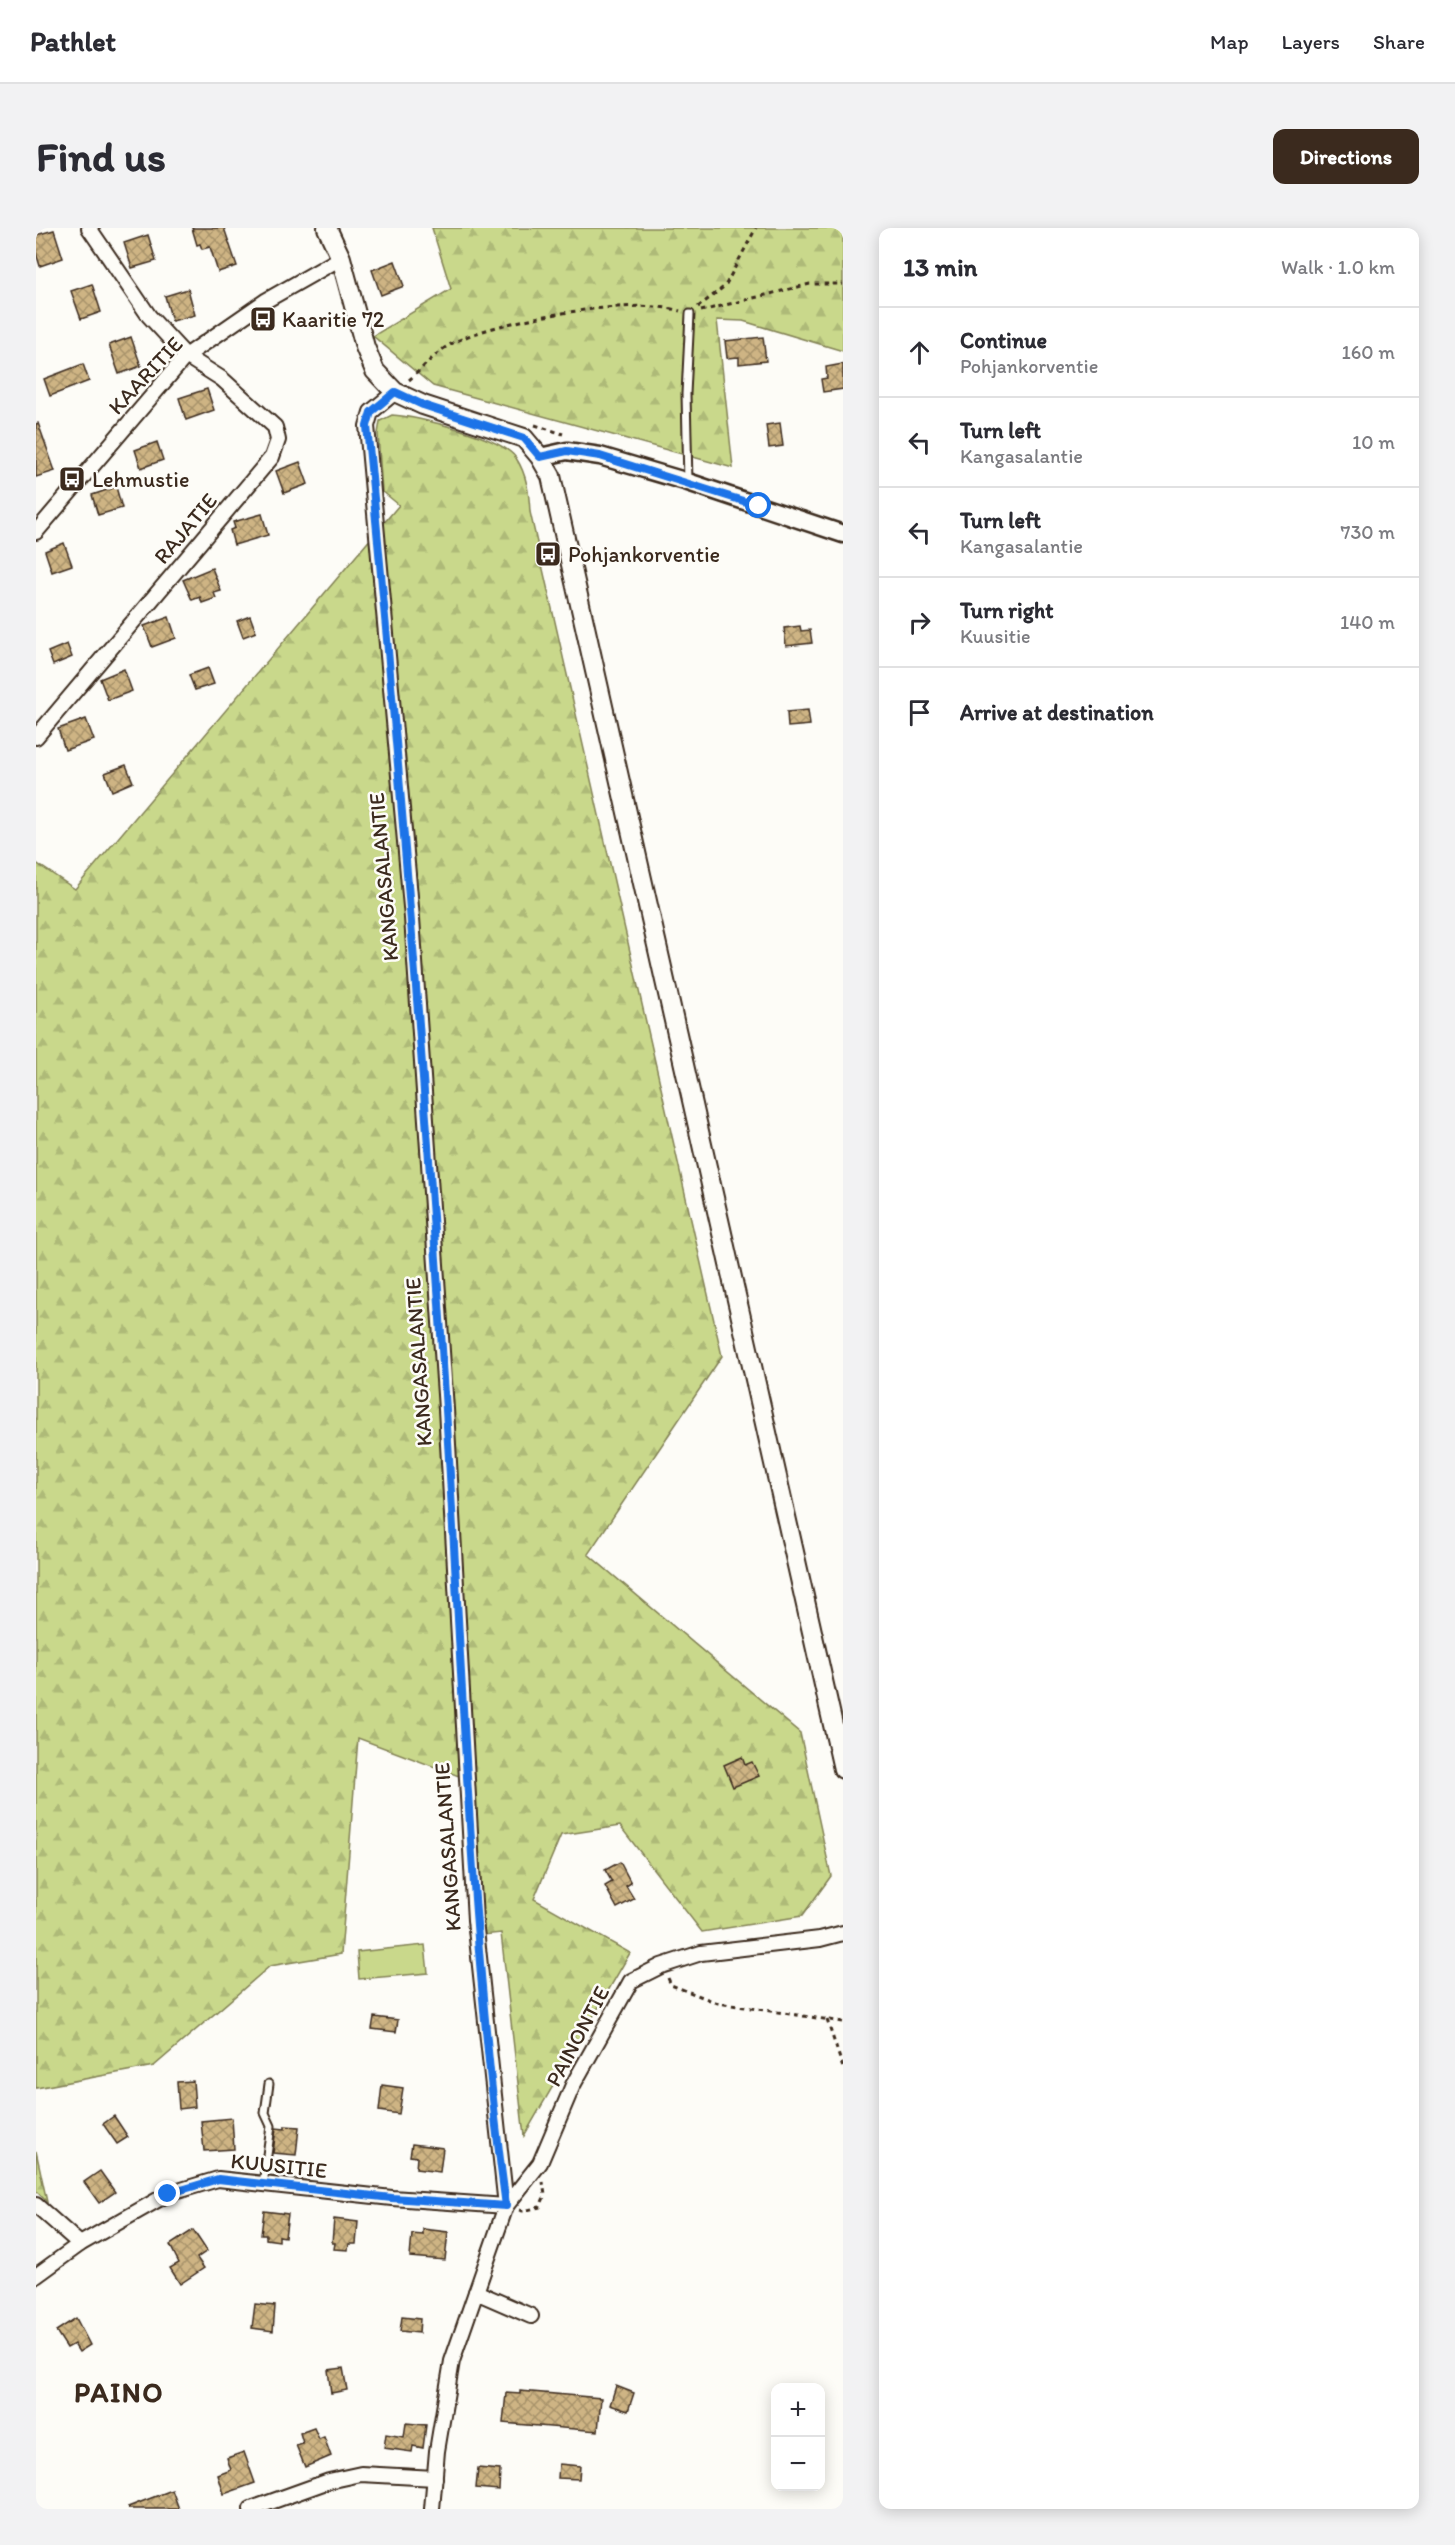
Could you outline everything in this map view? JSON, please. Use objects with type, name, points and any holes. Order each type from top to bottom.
[{"type":"main road","points":[[327,228],[341,258],[365,347],[375,371],[395,392],[423,405],[524,438],[540,457],[551,476],[843,1769]]},
{"type":"street","points":[[89,228],[149,316],[186,356]]},
{"type":"street","name":"KAARITIE","points":[[40,527],[186,356],[267,300],[341,258]]},
{"type":"street","name":"RAJATIE","points":[[36,737],[272,457],[278,440],[275,427],[222,379],[186,356]]},
{"type":"street","name":"KANGASALANTIE","points":[[395,392],[371,412],[367,426],[412,918],[446,1409],[475,1920],[506,2206],[452,2361],[432,2509]]},
{"type":"street","points":[[540,457],[567,451],[600,456],[687,482],[843,534]]},
{"type":"street","points":[[36,509],[40,527]]},
{"type":"street","name":"PAINONTIE","points":[[506,2206],[540,2163],[573,2085],[631,1981],[661,1966],[701,1953],[820,1939],[843,1933]]},
{"type":"street","name":"KUUSITIE","points":[[38,2270],[168,2194],[218,2179],[392,2198],[506,2206]]},
{"type":"street","points":[[36,2205],[80,2244]]},
{"type":"street","points":[[476,2292],[531,2316]]},
{"type":"street","points":[[251,2509],[329,2481],[361,2474],[435,2478]]},
{"type":"lane","points":[[687,482],[686,394],[690,314]]},
{"type":"lane","points":[[263,2184],[271,2126],[265,2113],[268,2084]]},
{"type":"path","points":[[690,314],[725,286],[756,228]]},
{"type":"path","points":[[690,314],[810,284],[843,284]]},
{"type":"path","points":[[395,392],[450,344],[504,325],[568,313],[638,306],[670,308]]},
{"type":"path","points":[[401,375],[418,387]]},
{"type":"path","points":[[529,423],[573,438]]},
{"type":"path","points":[[661,1966],[671,1985],[718,2003],[843,2022]]},
{"type":"path","points":[[827,2020],[843,2068]]},
{"type":"green space","points":[[432,228],[843,228],[843,351],[743,321],[717,320],[733,468],[433,386],[373,336],[451,289]]},
{"type":"green space","points":[[392,415],[420,419],[477,435],[508,450],[516,458],[523,471],[530,512],[722,1356],[588,1554],[800,1733],[831,1876],[802,1916],[702,1932],[620,1826],[561,1835],[534,1899],[630,1953],[524,2136],[501,1933],[483,1935],[467,1779],[358,1738],[341,1954],[270,1966],[154,2066],[36,2088],[36,863],[75,889],[399,505],[382,491],[378,434],[380,421]]},
{"type":"green space","points":[[425,1945],[428,1973],[359,1979],[357,1952]]},
{"type":"green space","points":[[36,2151],[47,2202],[36,2191]]},
{"type":"building","points":[[192,228],[224,228],[237,266],[218,272],[210,247],[202,249],[200,244],[197,245]]},
{"type":"building","points":[[54,230],[63,258],[40,266],[36,253],[36,235]]},
{"type":"building","points":[[148,235],[156,261],[132,268],[124,243]]},
{"type":"building","points":[[395,261],[404,286],[381,295],[372,270]]},
{"type":"building","points":[[92,284],[101,312],[81,319],[71,291]]},
{"type":"building","points":[[188,289],[195,315],[172,321],[165,296]]},
{"type":"building","points":[[131,337],[141,366],[119,374],[109,345]]},
{"type":"building","points":[[763,337],[766,361],[739,364],[739,357],[727,358],[725,341]]},
{"type":"building","points":[[83,364],[89,381],[50,396],[44,379]]},
{"type":"building","points":[[843,364],[843,389],[823,392],[821,379],[827,378],[826,367]]},
{"type":"building","points":[[207,389],[214,410],[186,420],[179,398]]},
{"type":"building","points":[[38,423],[55,471],[36,477],[36,424]]},
{"type":"building","points":[[780,423],[783,446],[769,448],[766,425]]},
{"type":"building","points":[[157,442],[163,460],[141,468],[135,450]]},
{"type":"building","points":[[300,462],[308,484],[284,493],[276,471]]},
{"type":"building","points":[[116,487],[122,508],[98,515],[92,495]]},
{"type":"building","points":[[262,514],[268,535],[234,545],[230,530],[235,528],[233,522]]},
{"type":"building","points":[[64,543],[72,565],[52,572],[45,551]]},
{"type":"building","points":[[212,568],[221,591],[214,593],[216,598],[202,603],[200,597],[192,600],[183,580]]},
{"type":"building","points":[[250,616],[256,632],[243,637],[237,621]]},
{"type":"building","points":[[169,617],[176,638],[152,647],[144,626]]},
{"type":"building","points":[[800,626],[801,631],[810,630],[812,643],[786,646],[784,628]]},
{"type":"building","points":[[67,644],[72,657],[53,665],[48,652]]},
{"type":"building","points":[[208,668],[214,684],[195,690],[189,675]]},
{"type":"building","points":[[124,669],[132,691],[108,700],[100,679]]},
{"type":"building","points":[[808,710],[810,725],[788,727],[787,712]]},
{"type":"building","points":[[86,719],[94,740],[65,750],[58,729]]},
{"type":"building","points":[[126,765],[133,782],[112,791],[105,773]]},
{"type":"building","points":[[742,1757],[745,1765],[752,1762],[759,1776],[733,1787],[724,1765]]},
{"type":"building","points":[[620,1862],[631,1883],[626,1886],[634,1899],[617,1908],[605,1886],[612,1882],[605,1870]]},
{"type":"building","points":[[374,2017],[398,2020],[396,2032],[372,2029]]},
{"type":"building","points":[[193,2081],[195,2107],[179,2109],[177,2082]]},
{"type":"building","points":[[382,2085],[403,2088],[399,2114],[379,2111]]},
{"type":"building","points":[[114,2116],[128,2137],[117,2144],[103,2124]]},
{"type":"building","points":[[232,2118],[234,2149],[204,2151],[201,2121]]},
{"type":"building","points":[[285,2126],[299,2127],[296,2155],[273,2153],[276,2128],[285,2129]]},
{"type":"building","points":[[412,2144],[443,2148],[440,2172],[416,2169],[417,2157],[410,2156]]},
{"type":"building","points":[[100,2171],[115,2192],[99,2203],[84,2182]]},
{"type":"building","points":[[264,2211],[288,2214],[285,2237],[279,2236],[279,2241],[266,2239],[266,2235],[261,2235]]},
{"type":"building","points":[[334,2219],[358,2222],[356,2244],[349,2244],[348,2250],[334,2249],[335,2243],[332,2243]]},
{"type":"building","points":[[423,2229],[448,2232],[445,2260],[410,2257],[412,2234],[423,2235]]},
{"type":"building","points":[[193,2230],[207,2251],[197,2258],[204,2268],[180,2284],[170,2268],[179,2263],[170,2245]]},
{"type":"building","points":[[255,2304],[275,2306],[273,2331],[252,2328]]},
{"type":"building","points":[[402,2317],[420,2319],[419,2333],[400,2331]]},
{"type":"building","points":[[76,2318],[90,2345],[79,2352],[74,2344],[67,2348],[56,2331]]},
{"type":"building","points":[[343,2368],[347,2390],[331,2393],[328,2370]]},
{"type":"building","points":[[616,2386],[634,2393],[628,2411],[610,2405]]},
{"type":"building","points":[[520,2391],[601,2398],[598,2431],[503,2423],[506,2393],[520,2394]]},
{"type":"building","points":[[406,2423],[426,2425],[423,2448],[413,2446],[412,2452],[384,2448],[386,2434],[404,2437]]},
{"type":"building","points":[[314,2428],[319,2439],[324,2437],[331,2456],[305,2467],[296,2445],[303,2443],[300,2433]]},
{"type":"building","points":[[244,2452],[255,2483],[224,2494],[218,2475],[231,2470],[227,2458]]},
{"type":"building","points":[[559,2464],[580,2466],[579,2479],[558,2478]]},
{"type":"building","points":[[478,2468],[500,2470],[499,2490],[476,2488]]},
{"type":"building","points":[[172,2490],[179,2509],[129,2509],[128,2507]]},
{"type":"place","name":"Kaaritie 72","points":[[263,319]]},
{"type":"place","name":"Lehmustie","points":[[72,479]]},
{"type":"place","name":"Pohjankorventie","points":[[548,554]]},
{"type":"district","name":"PAINO","points":[[119,2392]]},
{"type":"route","points":[[168,2194],[218,2179],[392,2198],[506,2206],[475,1920],[446,1409],[412,918],[367,426],[371,412],[395,392],[423,405],[524,438],[540,457],[567,451],[600,456],[759,506]]}]
